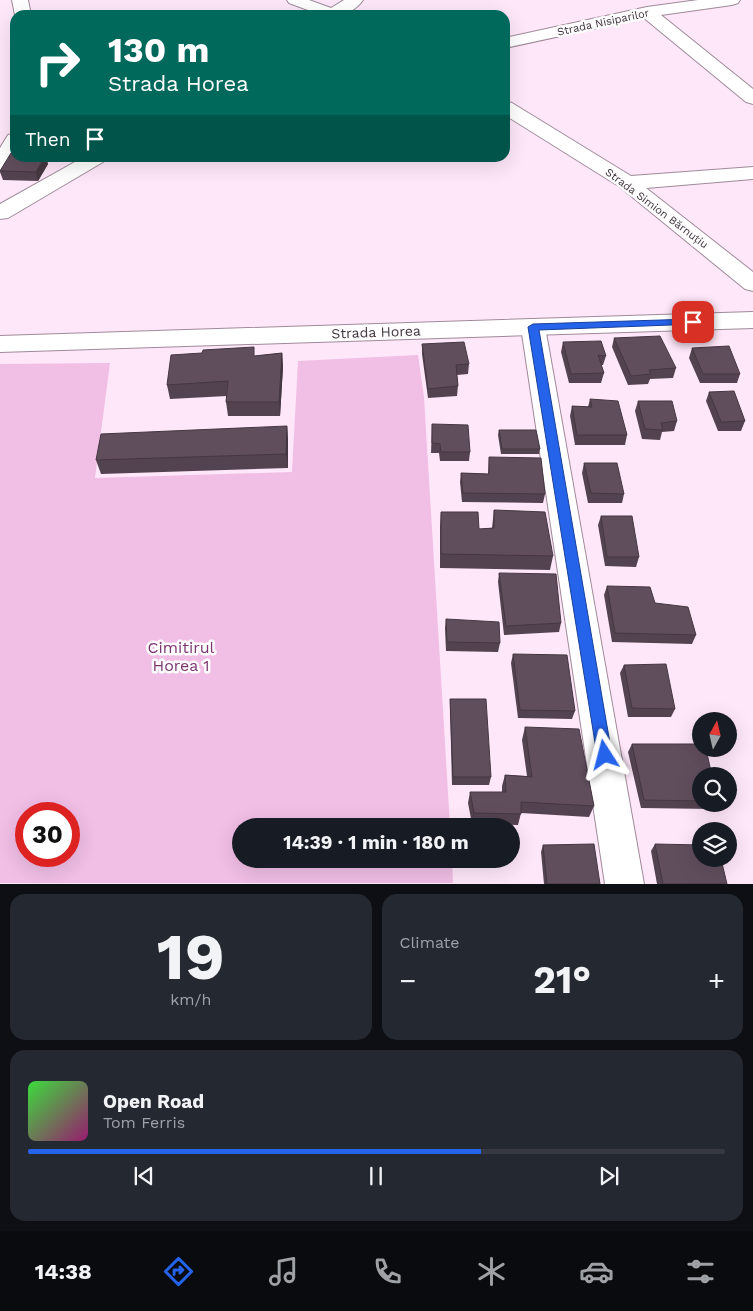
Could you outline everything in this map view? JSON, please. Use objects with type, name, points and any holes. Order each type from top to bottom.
[{"type":"street","points":[[295,0],[320,10]]},
{"type":"street","points":[[340,10],[355,0]]},
{"type":"street","name":"Strada Nisiparilor","points":[[510,42],[649,8],[732,0]]},
{"type":"street","points":[[649,8],[753,98]]},
{"type":"street","name":"Strada Simion Bărnuțiu","points":[[510,110],[627,183],[753,284]]},
{"type":"street","points":[[0,164],[10,147]]},
{"type":"street","points":[[0,213],[89,162]]},
{"type":"street","points":[[627,183],[753,173]]},
{"type":"street","name":"Strada Horea","points":[[0,344],[753,320]]},
{"type":"street","points":[[533,327],[625,884]]},
{"type":"green space","name":"Cimitirul Horea 1","points":[[418,355],[424,397],[450,818],[232,818],[232,868],[452,868],[453,883],[0,883],[0,364],[110,363],[95,478],[292,472],[298,361]]},
{"type":"building","points":[[10,155],[10,162],[42,162],[36,172],[0,171]]},
{"type":"building","points":[[660,336],[676,368],[649,370],[651,374],[631,376],[614,338]]},
{"type":"building","points":[[601,341],[606,356],[598,355],[604,373],[571,374],[563,342]]},
{"type":"building","points":[[464,342],[469,364],[456,365],[458,386],[428,389],[422,344]]},
{"type":"building","points":[[729,346],[740,374],[703,374],[692,348]]},
{"type":"building","points":[[254,347],[254,356],[282,353],[279,402],[226,402],[228,381],[167,385],[171,355],[202,353],[203,350]]},
{"type":"building","points":[[734,391],[745,421],[721,422],[709,392]]},
{"type":"building","points":[[590,399],[618,401],[627,435],[577,435],[572,406],[592,407]]},
{"type":"building","points":[[638,401],[672,401],[677,421],[661,423],[663,430],[645,429]]},
{"type":"building","points":[[432,424],[468,425],[470,452],[441,452],[440,444],[432,443]]},
{"type":"building","points":[[287,426],[286,454],[96,460],[101,434]]},
{"type":"building","points":[[499,430],[536,430],[540,449],[502,449]]},
{"type":"building","points":[[489,457],[541,458],[545,494],[463,493],[461,473],[489,474]]},
{"type":"building","points":[[584,463],[617,463],[624,494],[591,493]]},
{"type":"building","points":[[494,510],[545,512],[553,556],[441,554],[441,512],[478,512],[479,529],[494,528]]},
{"type":"building","points":[[601,516],[632,516],[639,557],[607,557]]},
{"type":"building","points":[[499,573],[556,574],[561,623],[506,626]]},
{"type":"building","points":[[607,586],[650,587],[655,603],[688,607],[696,635],[615,633]]},
{"type":"building","points":[[446,619],[499,622],[500,643],[447,642]]},
{"type":"building","points":[[513,654],[567,655],[575,711],[520,710]]},
{"type":"building","points":[[666,664],[675,709],[632,708],[624,665]]},
{"type":"building","points":[[450,699],[486,699],[491,777],[453,777]]},
{"type":"building","points":[[525,727],[579,729],[594,806],[521,802],[521,814],[474,813],[470,792],[506,792],[505,775],[532,777]]},
{"type":"building","points":[[632,744],[692,744],[692,758],[708,758],[710,767],[692,767],[692,801],[644,800]]},
{"type":"building","points":[[594,844],[600,884],[547,884],[543,845]]},
{"type":"building","points":[[655,844],[692,845],[692,867],[723,867],[727,884],[663,884]]},
{"type":"route","points":[[605,755],[533,327],[693,322]]}]
